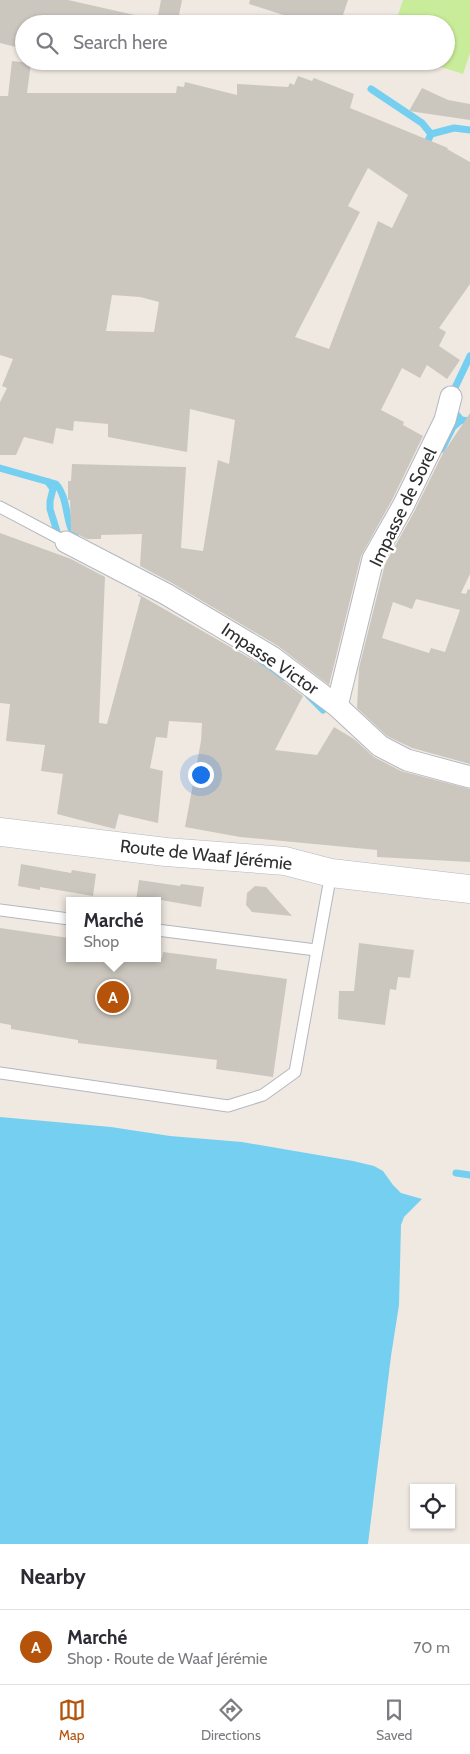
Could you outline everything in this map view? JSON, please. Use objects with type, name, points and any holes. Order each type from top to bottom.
[{"type":"street","name":"Impasse de Sorel","points":[[338,706],[373,559],[403,506],[445,420],[450,396]]},
{"type":"street","name":"Impasse Victor","points":[[66,542],[166,594],[272,658],[338,706],[380,746],[407,760],[470,777]]},
{"type":"street","name":"Route de Waaf Jérémie","points":[[0,832],[157,851],[285,861],[331,872],[470,889]]},
{"type":"lane","points":[[0,507],[66,542]]},
{"type":"lane","points":[[0,1073],[228,1106],[263,1095],[295,1072],[331,872]]},
{"type":"lane","points":[[0,910],[66,918]]},
{"type":"lane","points":[[161,931],[316,950]]},
{"type":"green space","points":[[403,0],[470,0],[470,53],[463,74],[451,70],[455,70],[455,15],[398,15]]},
{"type":"water","points":[[0,1117],[242,1142],[353,1161],[374,1166],[383,1171],[401,1193],[422,1199],[404,1217],[401,1225],[399,1305],[368,1544],[0,1544]]},
{"type":"building","points":[[0,0],[68,0],[135,15],[15,15],[15,47],[0,43]]},
{"type":"building","points":[[161,0],[182,0],[179,15],[158,15]]},
{"type":"building","points":[[250,0],[348,0],[343,15],[283,15],[249,4]]},
{"type":"building","points":[[12,61],[15,61],[15,70],[30,70],[27,93],[176,93],[177,86],[184,87],[185,82],[237,95],[237,84],[288,87],[290,83],[294,85],[298,76],[312,81],[314,78],[354,94],[350,108],[448,148],[470,162],[470,284],[439,328],[446,332],[439,346],[460,360],[447,379],[427,365],[420,378],[402,368],[381,410],[404,422],[403,425],[423,436],[392,500],[361,556],[329,685],[278,646],[140,566],[142,534],[101,535],[101,539],[87,539],[71,531],[68,481],[71,481],[72,464],[186,467],[181,548],[203,551],[218,460],[229,464],[235,420],[190,409],[187,452],[108,437],[108,424],[74,421],[73,431],[56,428],[53,444],[24,437],[16,455],[0,455],[0,402],[7,388],[2,386],[13,359],[0,355],[0,96],[8,96]],"holes":[[[368,168],[408,195],[392,228],[378,221],[329,349],[295,337],[360,212],[348,206]],[[112,295],[140,297],[159,302],[154,332],[106,331]]]},
{"type":"building","points":[[422,88],[448,100],[470,104],[470,120],[409,111]]},
{"type":"building","points":[[470,413],[470,574],[461,593],[466,594],[468,589],[470,590],[470,764],[412,748],[387,736],[357,708],[359,668],[385,564],[446,449]],"holes":[[[416,599],[460,610],[445,652],[431,648],[429,653],[382,638],[393,602],[412,609]]]},
{"type":"building","points":[[0,533],[71,559],[105,577],[99,723],[107,724],[141,597],[138,594],[265,667],[303,696],[275,750],[317,755],[334,727],[354,739],[374,757],[401,771],[470,789],[470,862],[377,857],[377,850],[240,837],[185,827],[201,741],[202,723],[169,721],[167,738],[156,737],[150,768],[163,771],[158,823],[119,814],[115,829],[57,814],[63,774],[41,771],[45,745],[6,741],[10,704],[0,703]]},
{"type":"building","points":[[21,864],[71,873],[72,870],[96,874],[93,896],[40,887],[40,890],[18,886]]},
{"type":"building","points":[[139,880],[180,886],[181,884],[204,887],[201,907],[161,900],[161,897],[137,897]]},
{"type":"building","points":[[255,886],[266,887],[292,916],[252,912],[246,905],[247,893]]},
{"type":"building","points":[[0,928],[66,938],[66,962],[161,962],[163,952],[217,959],[216,969],[287,979],[273,1077],[216,1069],[217,1060],[78,1043],[78,1040],[11,1029],[11,1025],[0,1023]]},
{"type":"building","points":[[359,943],[414,950],[410,978],[398,977],[396,990],[390,989],[385,1025],[338,1019],[339,991],[354,991]]},
{"type":"waterway","points":[[371,89],[422,123],[431,134],[425,147]]},
{"type":"waterway","points":[[431,134],[454,128],[470,130]]},
{"type":"waterway","points":[[452,394],[470,356]]},
{"type":"waterway","points":[[453,410],[461,420],[470,421]]},
{"type":"waterway","points":[[442,449],[453,427],[461,420]]},
{"type":"waterway","points":[[0,468],[56,484],[63,498],[71,528],[78,540]]},
{"type":"waterway","points":[[48,482],[53,489],[50,509],[59,538]]},
{"type":"waterway","points":[[260,660],[272,671],[283,677]]},
{"type":"waterway","points":[[309,696],[323,710]]},
{"type":"waterway","points":[[456,1173],[470,1175]]},
{"type":"place","name":"Marché","points":[[113,997]]}]
